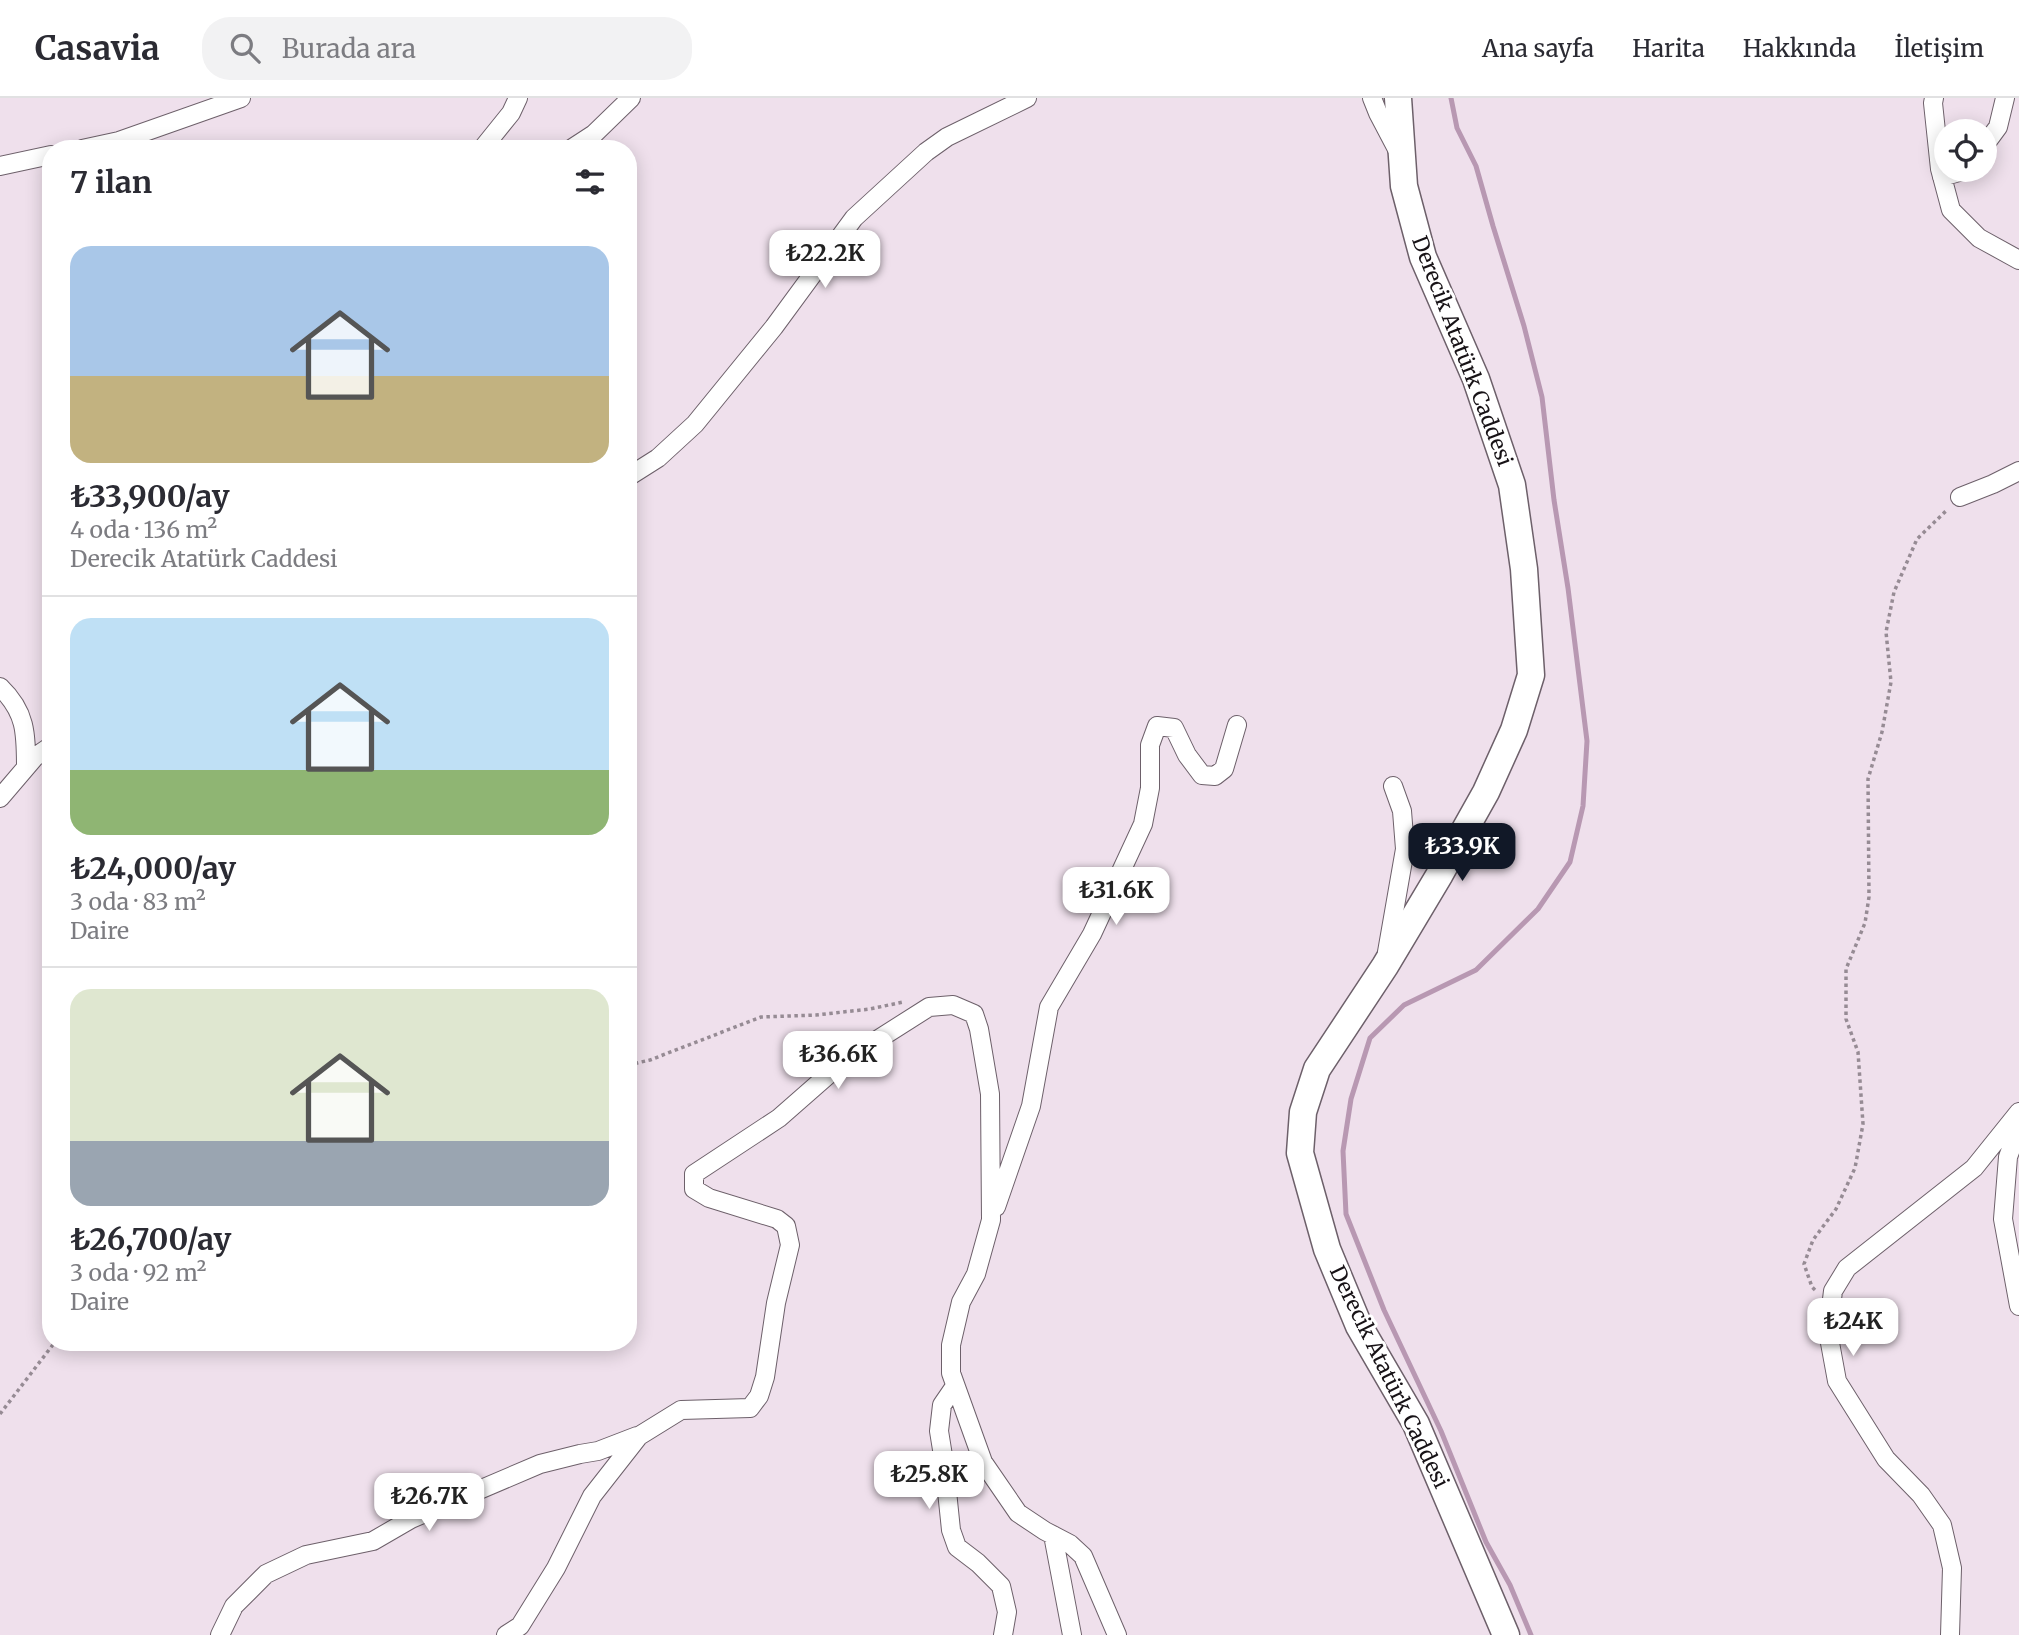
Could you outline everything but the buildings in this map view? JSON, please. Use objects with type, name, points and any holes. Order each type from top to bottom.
[{"type":"main road","name":"Derecik Atatürk Caddesi","points":[[1398,98],[1404,186],[1423,257],[1476,379],[1512,485],[1524,569],[1531,675],[1514,730],[1486,792],[1385,966],[1317,1069],[1303,1112],[1300,1153],[1327,1249],[1359,1326],[1416,1424],[1506,1635]]},
{"type":"street","points":[[122,140],[241,98]]},
{"type":"street","points":[[489,140],[511,113],[518,98]]},
{"type":"street","points":[[585,140],[631,98]]},
{"type":"street","points":[[637,471],[658,458],[695,424],[774,327],[854,218],[926,152],[947,137],[1027,98]]},
{"type":"street","points":[[1372,98],[1402,159]]},
{"type":"street","points":[[1934,98],[1934,119]]},
{"type":"street","points":[[1997,128],[2005,98]]},
{"type":"street","points":[[0,166],[42,157]]},
{"type":"street","points":[[1943,182],[1951,210],[1979,239],[2019,261]]},
{"type":"street","points":[[1960,497],[2019,471]]},
{"type":"street","points":[[0,687],[18,709],[26,737],[26,767]]},
{"type":"street","points":[[1117,1635],[1083,1556],[1070,1544],[1018,1513],[983,1462],[951,1373],[951,1345],[961,1302],[976,1274],[991,1220],[1031,1106],[1049,1007],[1092,934],[1143,824],[1150,788],[1150,745],[1157,726],[1174,728],[1187,755],[1202,775],[1215,776],[1224,769],[1237,725]]},
{"type":"street","points":[[0,798],[42,753]]},
{"type":"street","points":[[1385,966],[1405,849],[1402,811],[1393,786]]},
{"type":"street","points":[[219,1635],[234,1606],[266,1574],[306,1555],[373,1541],[411,1520],[540,1464],[598,1451],[639,1436],[681,1410],[750,1408],[759,1396],[765,1377],[776,1303],[790,1245],[786,1226],[777,1219],[709,1198],[694,1189],[694,1174],[779,1118],[844,1061],[929,1007],[953,1005],[974,1014],[979,1029],[990,1094],[991,1220]]},
{"type":"street","points":[[1950,1635],[1952,1568],[1942,1525],[1921,1495],[1886,1459],[1837,1381],[1828,1332],[1831,1307],[1833,1292],[1847,1268],[1973,1168],[2019,1112]]},
{"type":"street","points":[[2019,1127],[2008,1157],[2003,1219],[2019,1306]]},
{"type":"street","points":[[955,1386],[942,1405],[939,1432],[951,1530],[957,1547],[978,1563],[1000,1586],[1007,1612],[1003,1635]]},
{"type":"street","points":[[506,1635],[520,1626],[556,1567],[592,1496],[639,1436]]},
{"type":"street","points":[[1054,1535],[1072,1635]]},
{"type":"path","points":[[1831,1307],[1812,1287],[1804,1264],[1814,1240],[1836,1209],[1855,1168],[1863,1124],[1857,1052],[1846,1019],[1846,969],[1865,923],[1869,897],[1868,779],[1882,732],[1891,682],[1886,632],[1894,592],[1917,539],[1960,497]]},
{"type":"path","points":[[637,1063],[761,1017],[843,1012],[908,1001]]},
{"type":"path","points":[[0,1414],[48,1351]]},
{"type":"waterway","points":[[1451,98],[1457,128],[1476,166],[1524,326],[1542,397],[1587,741],[1583,806],[1570,862],[1538,909],[1476,970],[1404,1005],[1370,1038],[1351,1099],[1343,1151],[1346,1214],[1384,1310],[1441,1431],[1486,1542],[1510,1585],[1531,1635]]}]
